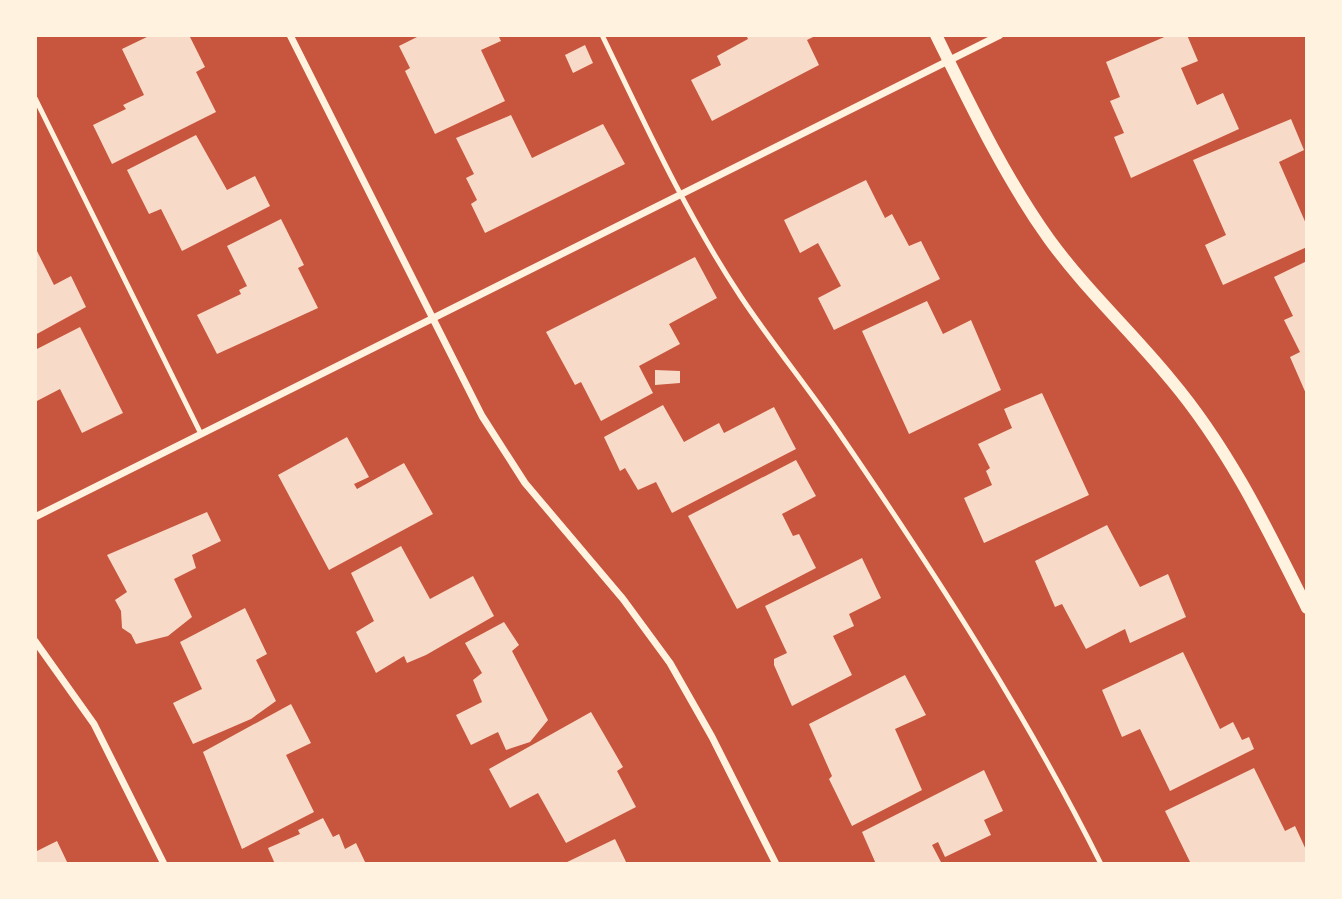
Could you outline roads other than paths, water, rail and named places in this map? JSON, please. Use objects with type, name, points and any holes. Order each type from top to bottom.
[{"type":"street","points":[[290,35],[482,416],[525,483],[623,599],[670,663],[712,737],[776,864]]},
{"type":"street","points":[[936,35],[1006,171],[1049,239],[1099,302],[1171,379],[1219,443],[1253,500],[1307,608]]},
{"type":"street","points":[[35,517],[1000,35]]},
{"type":"street","points":[[35,641],[94,724],[164,864]]},
{"type":"lane","points":[[602,35],[680,195],[741,296],[835,428],[961,614],[1066,793],[1101,864]]},
{"type":"lane","points":[[35,98],[201,434]]}]
